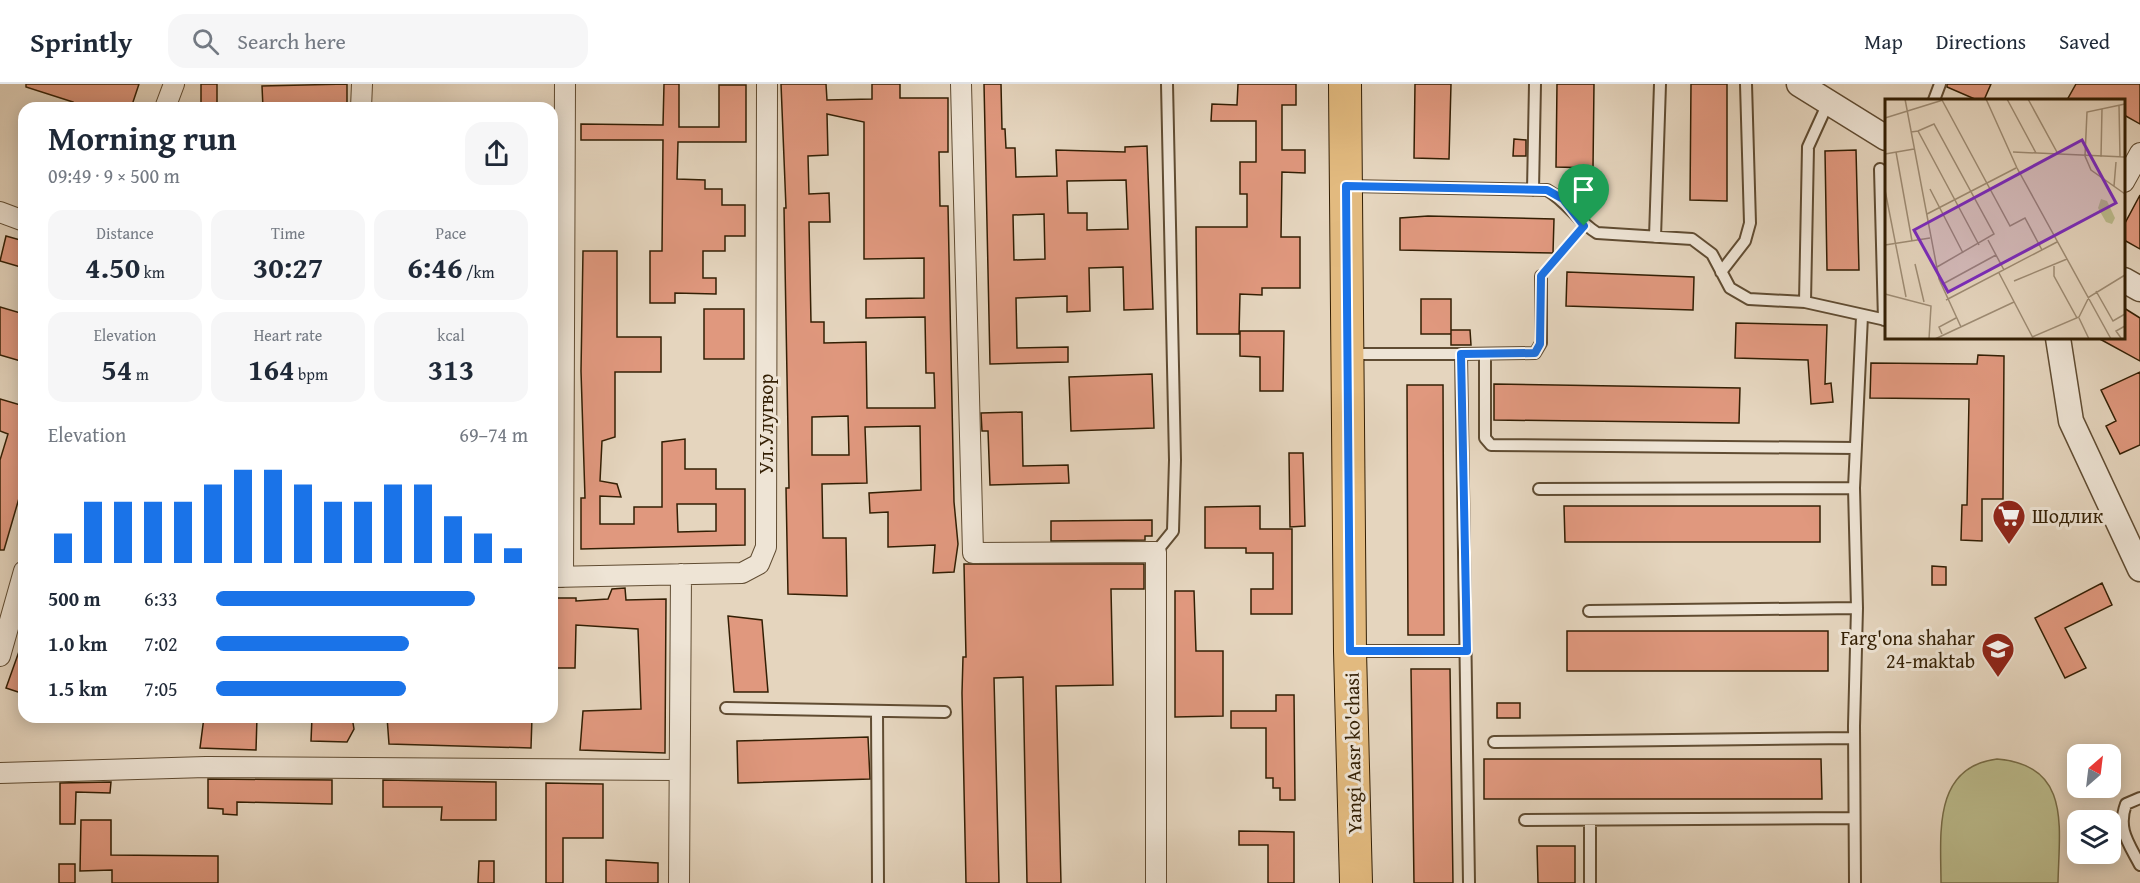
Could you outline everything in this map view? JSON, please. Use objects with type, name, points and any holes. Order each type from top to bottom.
[{"type":"main road","name":"Yangi Aasr ko'chasi","points":[[1345,84],[1350,651],[1356,883]]},
{"type":"street","points":[[167,102],[174,84]]},
{"type":"street","points":[[361,102],[362,84]]},
{"type":"street","name":"Ул.Улугвор","points":[[565,84],[558,577],[742,573],[759,564],[766,547],[767,84]]},
{"type":"street","points":[[961,84],[973,553],[1156,552],[1156,883]]},
{"type":"street","points":[[1798,84],[1823,94],[1885,137]]},
{"type":"street","points":[[2125,180],[2140,153]]},
{"type":"street","points":[[0,212],[18,219]]},
{"type":"street","points":[[2125,281],[2140,289]]},
{"type":"street","points":[[2058,339],[2071,421],[2140,569]]},
{"type":"street","points":[[679,883],[681,574]]},
{"type":"street","points":[[0,656],[18,594]]},
{"type":"street","points":[[0,773],[206,767],[679,770]]},
{"type":"lane","points":[[1156,552],[1173,531],[1176,460],[1167,84]]},
{"type":"lane","points":[[1533,190],[1535,84]]},
{"type":"lane","points":[[1655,237],[1660,84]]},
{"type":"lane","points":[[1721,272],[1744,241],[1750,223],[1746,84]]},
{"type":"lane","points":[[1934,99],[1940,84]]},
{"type":"lane","points":[[1805,302],[1808,147],[1823,94]]},
{"type":"lane","points":[[1346,186],[1547,190],[1563,199],[1584,226],[1597,232],[1692,239],[1712,254],[1730,288],[1749,299],[1805,302],[1885,320],[1880,169]]},
{"type":"lane","points":[[1349,354],[1535,353],[1540,344],[1541,276]]},
{"type":"lane","points":[[1855,883],[1854,738],[1857,608],[1854,488],[1862,316]]},
{"type":"lane","points":[[1461,354],[1469,883]]},
{"type":"lane","points":[[1485,354],[1485,438],[1491,446],[1856,448]]},
{"type":"lane","points":[[1539,489],[1854,488]]},
{"type":"lane","points":[[1589,611],[1857,608]]},
{"type":"lane","points":[[1350,651],[1467,651]]},
{"type":"lane","points":[[726,708],[945,712]]},
{"type":"lane","points":[[877,711],[878,883]]},
{"type":"lane","points":[[1494,742],[1854,738]]},
{"type":"lane","points":[[2140,798],[2126,804],[2121,818],[2123,831],[2140,865]]},
{"type":"lane","points":[[1525,820],[1854,818]]},
{"type":"lane","points":[[1590,820],[1590,883]]},
{"type":"path","points":[[1541,276],[1584,226]]},
{"type":"green space","points":[[1997,759],[2021,764],[2038,773],[2050,786],[2059,821],[2058,883],[1941,883],[1942,825],[1951,789],[1961,775],[1976,765]]},
{"type":"building","points":[[26,84],[139,84],[133,102],[73,102],[26,87]]},
{"type":"building","points":[[201,84],[217,84],[217,102],[201,102]]},
{"type":"building","points":[[347,84],[347,102],[263,102],[262,86]]},
{"type":"building","points":[[664,84],[679,84],[679,127],[719,127],[719,85],[746,85],[746,142],[678,142],[677,179],[705,180],[705,189],[722,189],[722,205],[745,205],[745,236],[725,236],[725,251],[703,251],[703,278],[716,278],[716,294],[675,293],[675,303],[650,303],[650,251],[662,251],[663,140],[581,140],[581,124],[663,125]]},
{"type":"building","points":[[781,84],[826,84],[827,100],[872,99],[872,84],[900,84],[900,98],[948,98],[948,152],[939,152],[940,206],[948,206],[954,502],[958,544],[954,572],[933,573],[935,545],[888,547],[888,512],[870,513],[869,493],[921,490],[920,426],[865,427],[867,483],[822,484],[823,538],[846,538],[847,596],[788,594],[786,488],[789,488],[784,208],[786,208]],"holes":[[[827,114],[864,122],[864,259],[924,258],[924,298],[866,299],[866,318],[925,317],[926,373],[934,373],[935,408],[867,408],[866,342],[824,343],[824,322],[811,322],[809,222],[830,222],[829,193],[809,194],[808,156],[828,155]],[[848,416],[849,455],[812,455],[812,417]]]},
{"type":"building","points":[[984,84],[1001,84],[1002,129],[1005,129],[1006,148],[1015,148],[1016,177],[1057,176],[1056,150],[1125,152],[1125,147],[1147,146],[1153,309],[1124,310],[1123,267],[1089,268],[1090,311],[1067,312],[1067,296],[1016,298],[1017,348],[1068,347],[1068,362],[990,364]],"holes":[[[1126,180],[1128,229],[1087,230],[1087,213],[1068,213],[1067,181]],[[1044,214],[1045,259],[1014,260],[1013,215]]]},
{"type":"building","points":[[1238,84],[1296,84],[1296,105],[1282,105],[1282,150],[1305,150],[1305,173],[1282,172],[1281,237],[1300,237],[1300,288],[1262,288],[1262,295],[1240,294],[1239,334],[1197,334],[1196,227],[1247,227],[1247,194],[1240,194],[1240,162],[1256,162],[1256,121],[1211,121],[1212,104],[1237,105]]},
{"type":"building","points":[[1415,84],[1451,84],[1449,159],[1414,158]]},
{"type":"building","points":[[1557,84],[1594,84],[1593,168],[1556,167]]},
{"type":"building","points":[[1691,84],[1727,84],[1727,201],[1690,200]]},
{"type":"building","points":[[1947,84],[1991,84],[1984,99],[1975,99],[1947,87]]},
{"type":"building","points":[[2076,84],[2140,84],[2140,124],[2125,116],[2125,99],[2068,99]]},
{"type":"building","points":[[1514,139],[1526,140],[1526,156],[1513,156]]},
{"type":"building","points":[[1856,150],[1859,270],[1827,270],[1825,151]]},
{"type":"building","points":[[2140,195],[2140,249],[2125,241],[2125,223]]},
{"type":"building","points":[[1428,216],[1554,219],[1553,253],[1400,250],[1400,218]]},
{"type":"building","points":[[6,236],[18,239],[18,266],[0,261]]},
{"type":"building","points":[[583,251],[617,251],[617,337],[661,337],[661,372],[615,372],[615,437],[602,441],[600,481],[617,484],[621,497],[600,496],[600,524],[634,524],[634,507],[662,507],[662,442],[685,439],[685,469],[716,469],[716,489],[745,489],[745,545],[581,549],[581,498],[585,498],[581,371]],"holes":[[[677,504],[716,504],[716,531],[678,532]]]},
{"type":"building","points":[[1567,272],[1694,277],[1693,310],[1566,306]]},
{"type":"building","points":[[1421,299],[1451,299],[1451,334],[1421,334]]},
{"type":"building","points":[[0,307],[18,312],[18,360],[0,355]]},
{"type":"building","points":[[704,309],[744,309],[744,359],[704,359]]},
{"type":"building","points":[[2125,309],[2140,318],[2140,361],[2100,339],[2125,339]]},
{"type":"building","points":[[1736,323],[1827,325],[1825,384],[1831,383],[1833,402],[1811,404],[1808,360],[1735,358]]},
{"type":"building","points":[[1451,330],[1470,330],[1471,345],[1451,345]]},
{"type":"building","points":[[1240,331],[1284,331],[1283,391],[1260,391],[1260,357],[1240,356]]},
{"type":"building","points":[[1978,355],[2004,356],[2003,499],[1982,499],[1982,541],[1961,540],[1962,505],[1967,505],[1969,399],[1870,398],[1871,363],[1977,364]]},
{"type":"building","points":[[2140,372],[2140,445],[2120,454],[2106,426],[2116,421],[2101,390]]},
{"type":"building","points":[[1152,374],[1154,428],[1071,431],[1069,377]]},
{"type":"building","points":[[1494,384],[1740,388],[1739,423],[1494,420]]},
{"type":"building","points":[[1407,385],[1443,385],[1444,635],[1408,635]]},
{"type":"building","points":[[0,399],[18,404],[18,502],[4,550],[0,550],[0,460],[8,434],[0,431]]},
{"type":"building","points":[[1022,412],[1023,466],[1068,465],[1069,483],[990,485],[988,431],[982,431],[981,413]]},
{"type":"building","points":[[1289,453],[1303,453],[1305,526],[1290,527]]},
{"type":"building","points":[[1260,506],[1260,529],[1292,529],[1292,614],[1251,614],[1251,589],[1273,589],[1273,553],[1246,553],[1246,548],[1205,548],[1205,507]]},
{"type":"building","points":[[1564,506],[1820,506],[1820,542],[1565,542]]},
{"type":"building","points":[[1152,520],[1152,536],[1145,536],[1145,540],[1051,541],[1051,521]]},
{"type":"building","points":[[964,564],[1144,564],[1144,589],[1111,589],[1113,685],[1056,686],[1061,883],[1027,883],[1023,677],[994,678],[999,883],[966,883],[962,693],[963,657],[966,657]]},
{"type":"building","points":[[1932,566],[1946,567],[1946,585],[1932,585]]},
{"type":"building","points":[[2102,583],[2112,605],[2065,628],[2086,668],[2065,678],[2035,618]]},
{"type":"building","points":[[625,588],[626,600],[666,599],[665,753],[580,750],[583,711],[641,709],[638,629],[576,625],[575,668],[558,668],[558,598],[576,598],[576,601],[608,599],[612,589]]},
{"type":"building","points":[[1175,591],[1194,591],[1196,651],[1223,651],[1223,716],[1175,717]]},
{"type":"building","points":[[728,616],[762,620],[768,692],[734,692]]},
{"type":"building","points":[[1567,631],[1828,631],[1828,671],[1567,671]]},
{"type":"building","points":[[18,654],[18,692],[6,688]]},
{"type":"building","points":[[1411,669],[1450,669],[1453,883],[1414,883]]},
{"type":"building","points":[[1276,695],[1294,695],[1295,800],[1280,800],[1280,788],[1273,788],[1273,778],[1266,778],[1266,728],[1231,728],[1231,711],[1276,711]]},
{"type":"building","points":[[1497,703],[1520,703],[1520,718],[1497,718]]},
{"type":"building","points":[[203,723],[257,723],[256,750],[200,748]]},
{"type":"building","points":[[312,723],[353,723],[354,729],[347,742],[311,741]]},
{"type":"building","points":[[387,723],[532,723],[531,748],[389,744]]},
{"type":"building","points":[[868,737],[870,779],[738,783],[737,741]]},
{"type":"building","points":[[1484,759],[1821,759],[1822,799],[1484,799]]},
{"type":"building","points":[[208,779],[332,780],[332,804],[237,802],[237,815],[223,814],[223,809],[208,808]]},
{"type":"building","points":[[383,780],[496,782],[496,820],[441,820],[442,807],[383,807]]},
{"type":"building","points":[[111,782],[110,793],[76,792],[75,824],[60,824],[60,783]]},
{"type":"building","points":[[546,783],[603,784],[603,838],[563,838],[563,883],[546,883]]},
{"type":"building","points":[[81,820],[111,820],[111,855],[218,856],[218,883],[112,883],[112,870],[80,871]]},
{"type":"building","points":[[1239,831],[1294,832],[1294,883],[1268,883],[1268,845],[1239,845]]},
{"type":"building","points":[[1537,846],[1575,846],[1575,883],[1538,883]]},
{"type":"building","points":[[606,860],[658,863],[658,883],[606,883]]},
{"type":"building","points":[[479,861],[494,861],[494,883],[478,883]]},
{"type":"building","points":[[59,864],[75,864],[75,883],[59,883]]},
{"type":"place","name":"Шодлик","points":[[2009,545]]},
{"type":"place","name":"Farg'ona shahar 24-maktab","points":[[1998,678]]},
{"type":"route","points":[[1346,186],[1547,190],[1563,199],[1584,226],[1541,276],[1540,344],[1535,353],[1461,354],[1467,651],[1350,651],[1346,186]]}]
